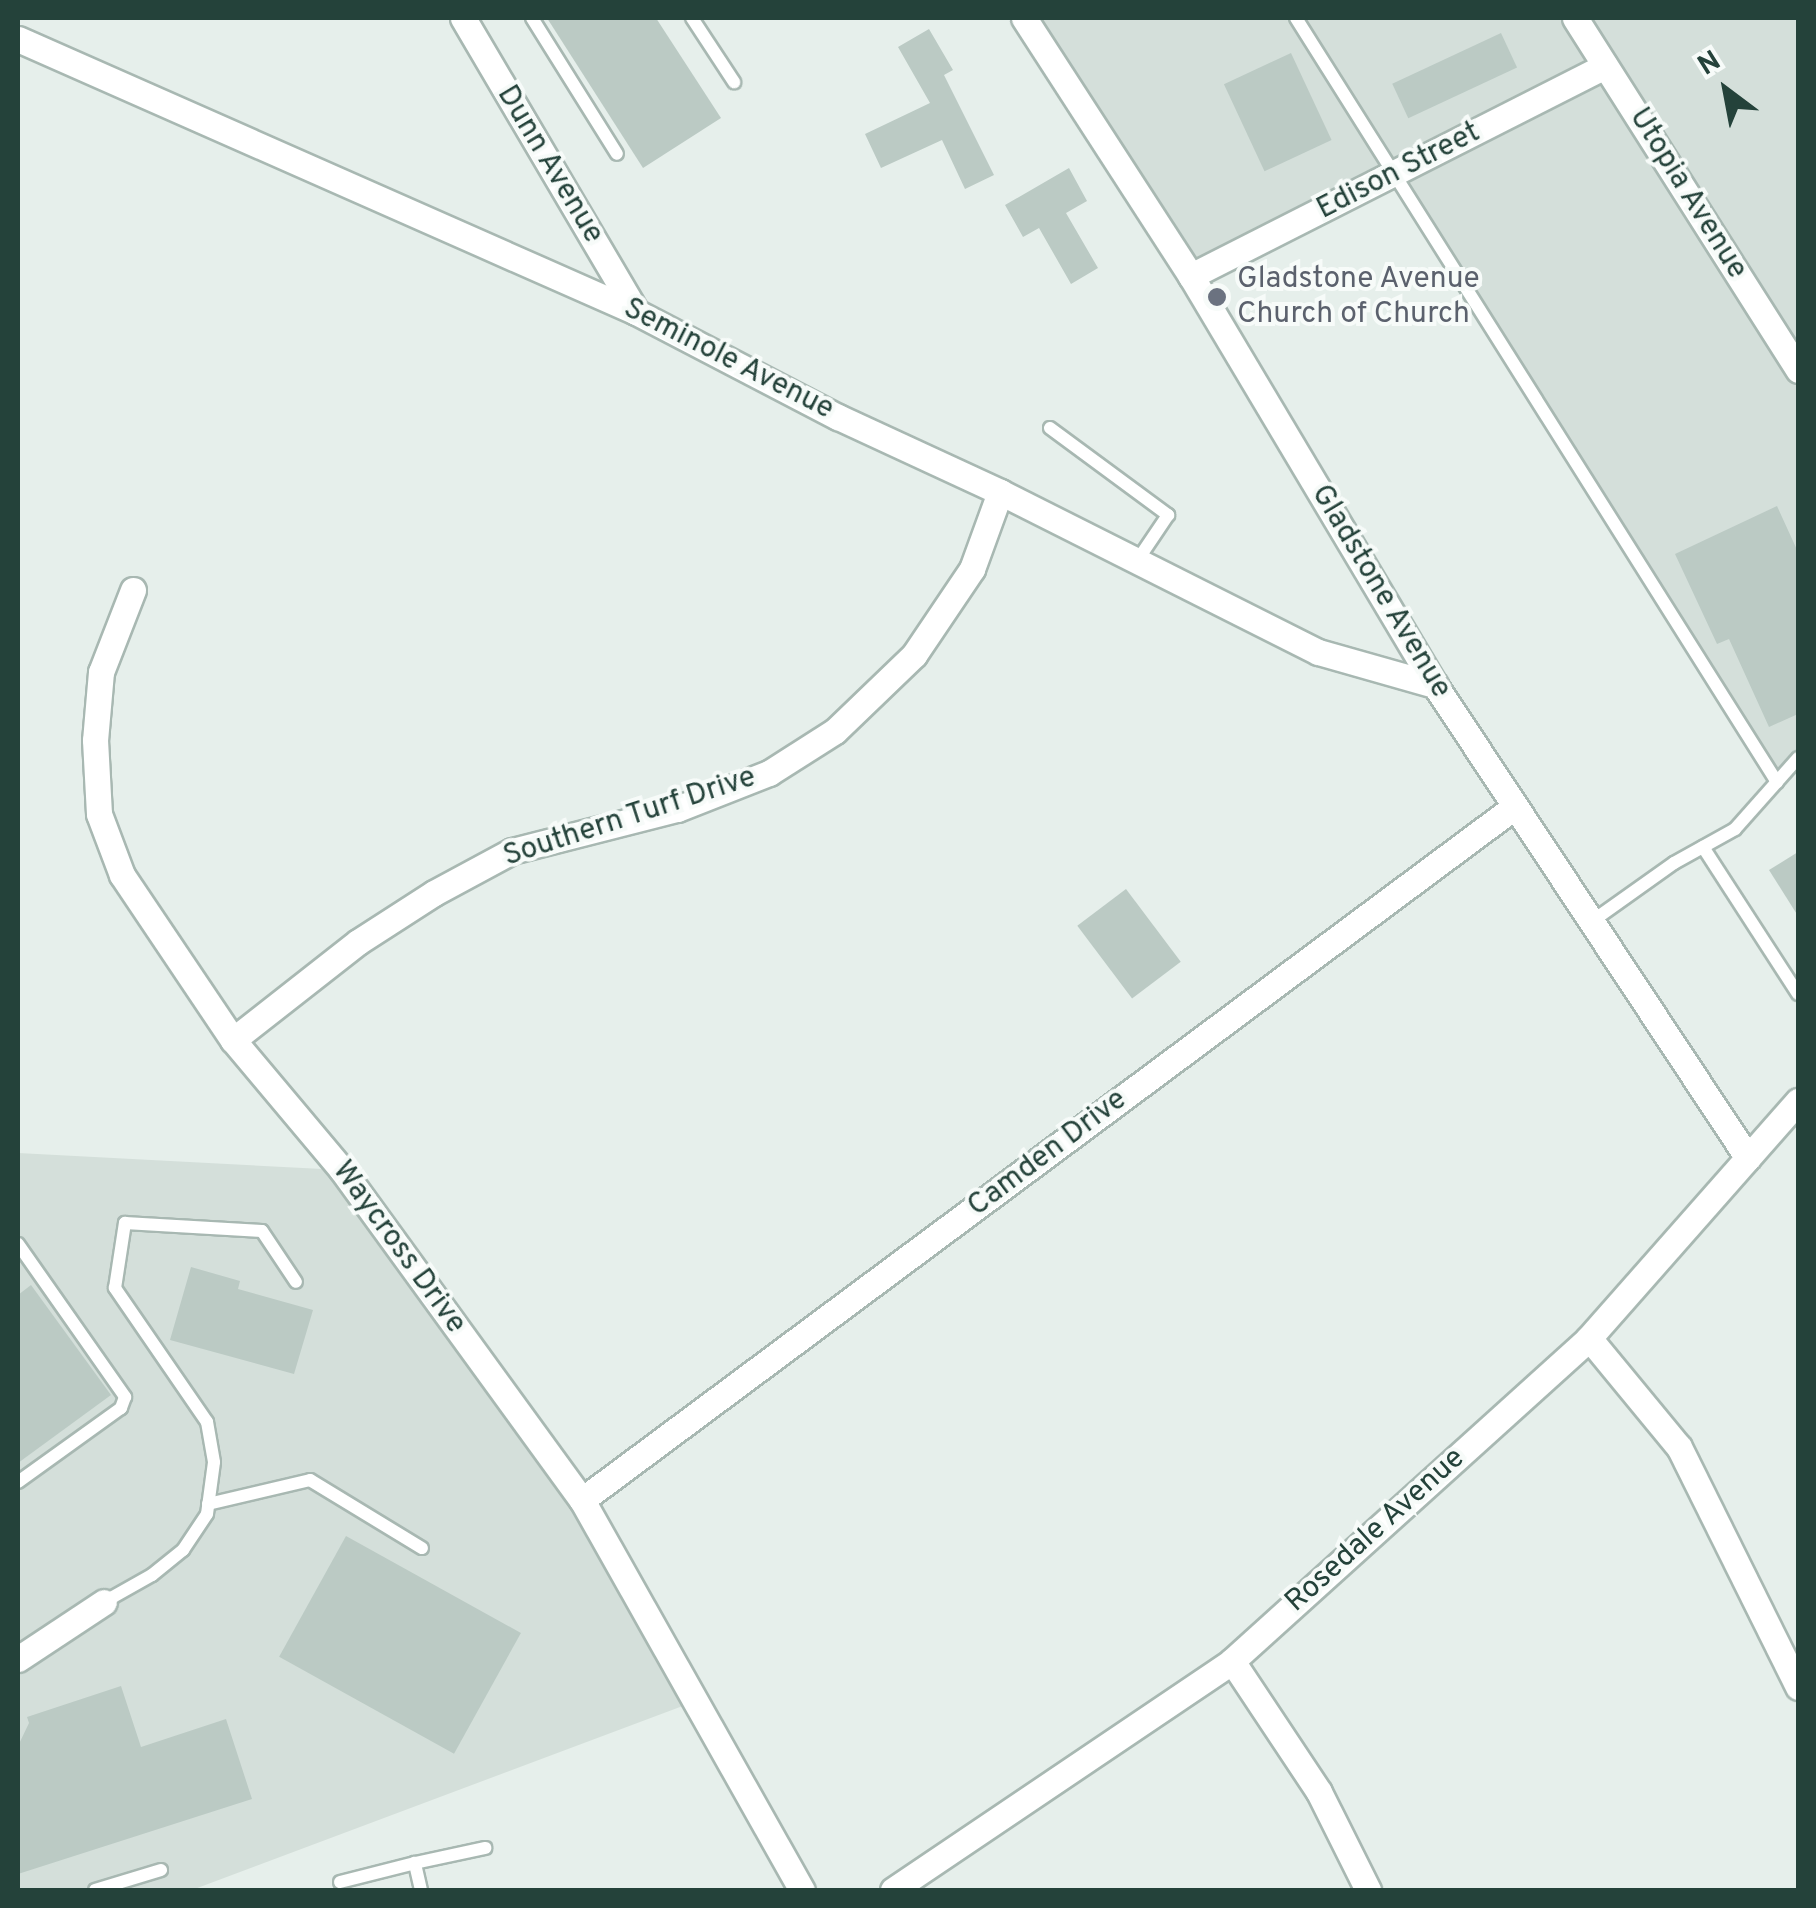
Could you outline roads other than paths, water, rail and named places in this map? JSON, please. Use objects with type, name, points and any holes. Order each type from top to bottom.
[{"type":"street","name":"Dunn Avenue","points":[[463,18],[636,312]]},
{"type":"street","name":"Gladstone Avenue","points":[[1024,18],[1191,276],[1435,684],[1748,1158]]},
{"type":"street","name":"Utopia Avenue","points":[[1575,18],[1798,370]]},
{"type":"street","name":"Seminole Avenue","points":[[18,39],[636,312],[838,417],[1000,492],[1318,652],[1435,684]]},
{"type":"street","name":"Edison Street","points":[[1191,276],[1606,66]]},
{"type":"street","name":"Southern Turf Drive","points":[[233,1040],[358,942],[434,893],[512,851],[677,809],[769,774],[835,730],[914,655],[972,568],[1000,492]]},
{"type":"street","name":"Waycross Drive","points":[[133,590],[101,672],[95,740],[99,814],[122,875],[233,1040],[342,1170],[582,1500],[802,1890]]},
{"type":"street","name":"Camden Drive","points":[[582,1500],[1514,807]]},
{"type":"street","name":"Rosedale Avenue","points":[[893,1890],[1232,1661],[1590,1338],[1798,1100]]},
{"type":"street","points":[[1590,1338],[1679,1448],[1798,1687]]},
{"type":"street","points":[[18,1659],[104,1602]]},
{"type":"street","points":[[1232,1661],[1319,1792],[1368,1890]]},
{"type":"lane","points":[[532,18],[617,154]]},
{"type":"lane","points":[[692,18],[734,82]]},
{"type":"lane","points":[[1296,18],[1392,176],[1778,782]]},
{"type":"lane","points":[[1050,428],[1168,515],[1137,562]]},
{"type":"lane","points":[[1591,922],[1735,829],[1798,758]]},
{"type":"lane","points":[[1703,847],[1798,994]]},
{"type":"lane","points":[[104,1602],[152,1574],[183,1550],[207,1514],[214,1462],[207,1422],[115,1288],[125,1223],[262,1232],[296,1282]]},
{"type":"lane","points":[[18,1244],[125,1397],[121,1408],[18,1482]]},
{"type":"lane","points":[[208,1504],[310,1480],[422,1548]]},
{"type":"lane","points":[[340,1882],[485,1848]]},
{"type":"lane","points":[[415,1863],[421,1890]]},
{"type":"lane","points":[[95,1890],[160,1870]]},
{"type":"place","name":"Gladstone Avenue Church of Church","points":[[1217,297]]}]
